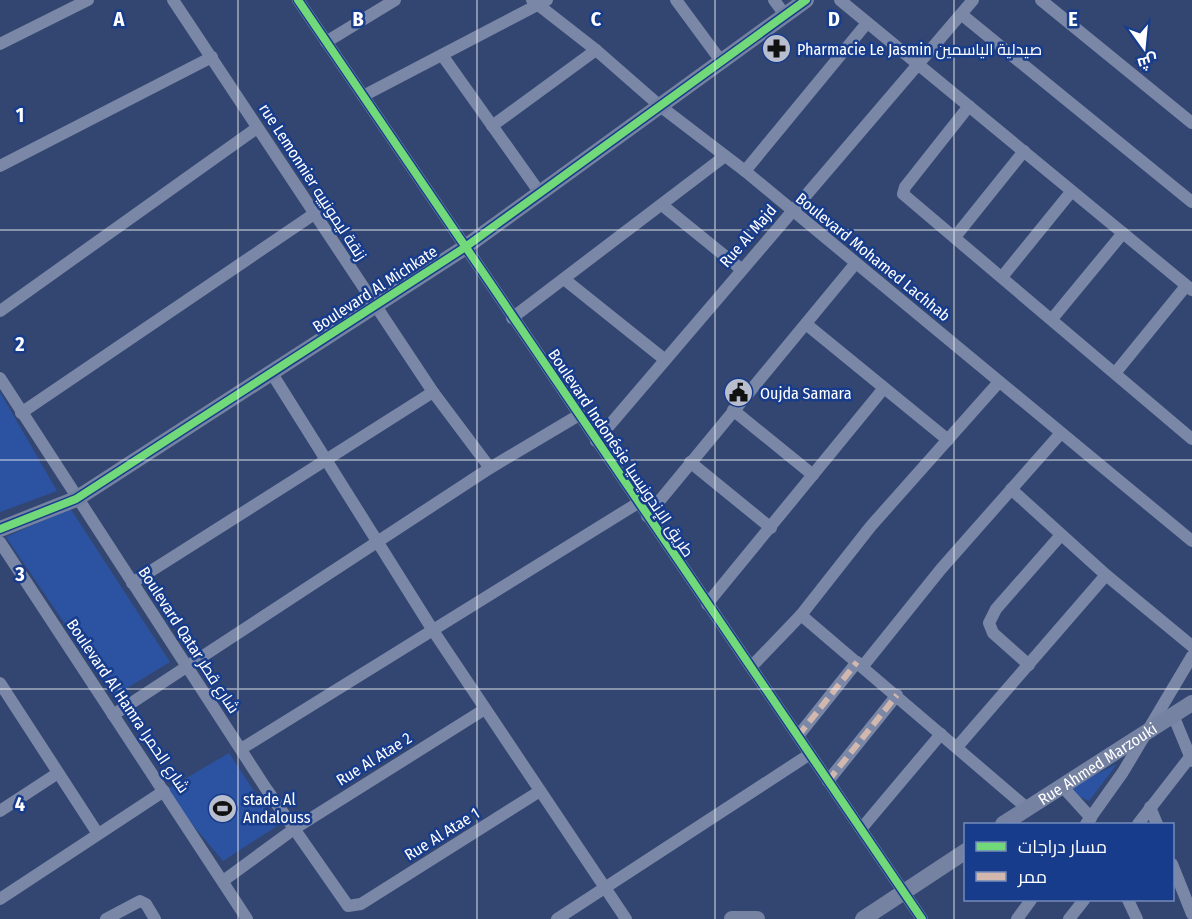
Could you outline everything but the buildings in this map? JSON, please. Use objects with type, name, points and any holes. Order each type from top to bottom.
[{"type":"street","points":[[0,44],[88,0]]},
{"type":"street","name":"rue Lemonnier زنقة ليمونييه","points":[[173,0],[433,392],[490,468]]},
{"type":"street","name":"Boulevard Indonésie طريق الإندونيسيا","points":[[298,0],[464,248],[922,919]]},
{"type":"street","points":[[326,42],[395,0]]},
{"type":"street","points":[[676,0],[721,61]]},
{"type":"street","points":[[774,0],[785,15]]},
{"type":"street","name":"Boulevard Al Michkate","points":[[0,530],[76,499],[464,248],[806,0]]},
{"type":"street","points":[[840,0],[1189,288],[1116,372]]},
{"type":"street","name":"Rue Al Majd","points":[[596,441],[973,0]]},
{"type":"street","points":[[1041,0],[1192,123]]},
{"type":"street","points":[[363,96],[539,2]]},
{"type":"street","name":"Boulevard Mohamed Lachhab","points":[[539,2],[660,106],[745,171],[791,212],[1192,541]]},
{"type":"street","points":[[961,14],[1192,202]]},
{"type":"street","points":[[745,171],[867,22]]},
{"type":"street","points":[[492,126],[596,50]]},
{"type":"street","points":[[442,55],[540,193]]},
{"type":"street","points":[[0,166],[212,57]]},
{"type":"street","points":[[969,106],[905,187],[903,194],[1116,372],[1192,439]]},
{"type":"street","points":[[0,311],[257,128]]},
{"type":"street","points":[[955,237],[1024,151]]},
{"type":"street","points":[[512,318],[725,156]]},
{"type":"street","points":[[1002,277],[1071,192]]},
{"type":"street","points":[[662,205],[741,269]]},
{"type":"street","points":[[21,413],[314,214]]},
{"type":"street","points":[[1052,319],[1123,233]]},
{"type":"street","points":[[647,516],[855,264]]},
{"type":"street","points":[[564,279],[664,359]]},
{"type":"street","points":[[806,324],[948,440]]},
{"type":"street","points":[[271,372],[434,632],[603,888],[626,919]]},
{"type":"street","name":"Boulevard Qatar شارع قطر","points":[[0,378],[76,499],[294,830],[348,906],[361,904]]},
{"type":"street","points":[[751,667],[801,615],[871,526],[999,382]]},
{"type":"street","points":[[707,604],[884,388]]},
{"type":"street","points":[[132,583],[433,392]]},
{"type":"street","points":[[733,411],[813,475]]},
{"type":"street","points":[[113,715],[490,468],[579,415]]},
{"type":"street","points":[[798,736],[1061,433]]},
{"type":"street","points":[[690,462],[771,528]]},
{"type":"street","points":[[1011,489],[1106,575],[1192,646]]},
{"type":"street","points":[[241,749],[330,692],[434,632],[638,503]]},
{"type":"street","points":[[1029,665],[993,633],[989,623],[996,609],[1061,534]]},
{"type":"street","name":"Boulevard Al Hamra شارع الحمرا","points":[[0,542],[247,919]]},
{"type":"street","points":[[957,747],[1106,575]]},
{"type":"street","points":[[801,615],[1027,808]]},
{"type":"street","points":[[1062,786],[1088,821],[1114,787],[1192,656]]},
{"type":"street","points":[[0,683],[98,834]]},
{"type":"street","points":[[828,781],[897,695]]},
{"type":"street","name":"Rue Ahmed Marzouki","points":[[1006,823],[1192,703]]},
{"type":"street","name":"Rue Al Atae 2","points":[[223,881],[294,830],[485,709]]},
{"type":"street","points":[[1139,823],[1191,759],[1173,715]]},
{"type":"street","points":[[861,829],[941,735]]},
{"type":"street","points":[[557,919],[810,754]]},
{"type":"street","points":[[0,811],[58,772]]},
{"type":"street","points":[[0,899],[164,791]]},
{"type":"street","name":"Rue Al Atae 1","points":[[361,904],[540,791]]},
{"type":"street","points":[[1150,807],[1156,823]]},
{"type":"street","points":[[863,919],[964,852]]},
{"type":"street","points":[[1174,867],[1192,914]]},
{"type":"street","points":[[106,919],[140,901],[146,904],[155,919]]},
{"type":"street","points":[[1017,919],[1030,901]]},
{"type":"street","points":[[1075,916],[1083,901]]},
{"type":"street","points":[[1128,901],[1137,919]]},
{"type":"street","points":[[732,919],[757,919]]},
{"type":"shaded area","points":[[0,392],[57,491],[0,512]]},
{"type":"shaded area","points":[[70,508],[170,662],[114,696],[6,537]]},
{"type":"shaded area","name":"stade Al Andalouss","points":[[229,753],[277,826],[223,861],[164,791]]},
{"type":"shaded area","points":[[1117,764],[1089,801],[1065,790]]},
{"type":"marked path","points":[[798,736],[857,662]]},
{"type":"marked path","points":[[828,781],[897,695]]},
{"type":"cycle path","points":[[298,0],[922,919]]},
{"type":"cycle path","points":[[0,529],[76,499],[464,248],[806,0]]},
{"type":"place","name":"Pharmacie Le Jasmin صيدلية الياسمين","points":[[776,49]]},
{"type":"place","name":"Oujda Samara","points":[[739,393]]},
{"type":"place","name":"stade Al Andalouss","points":[[222,808]]}]
